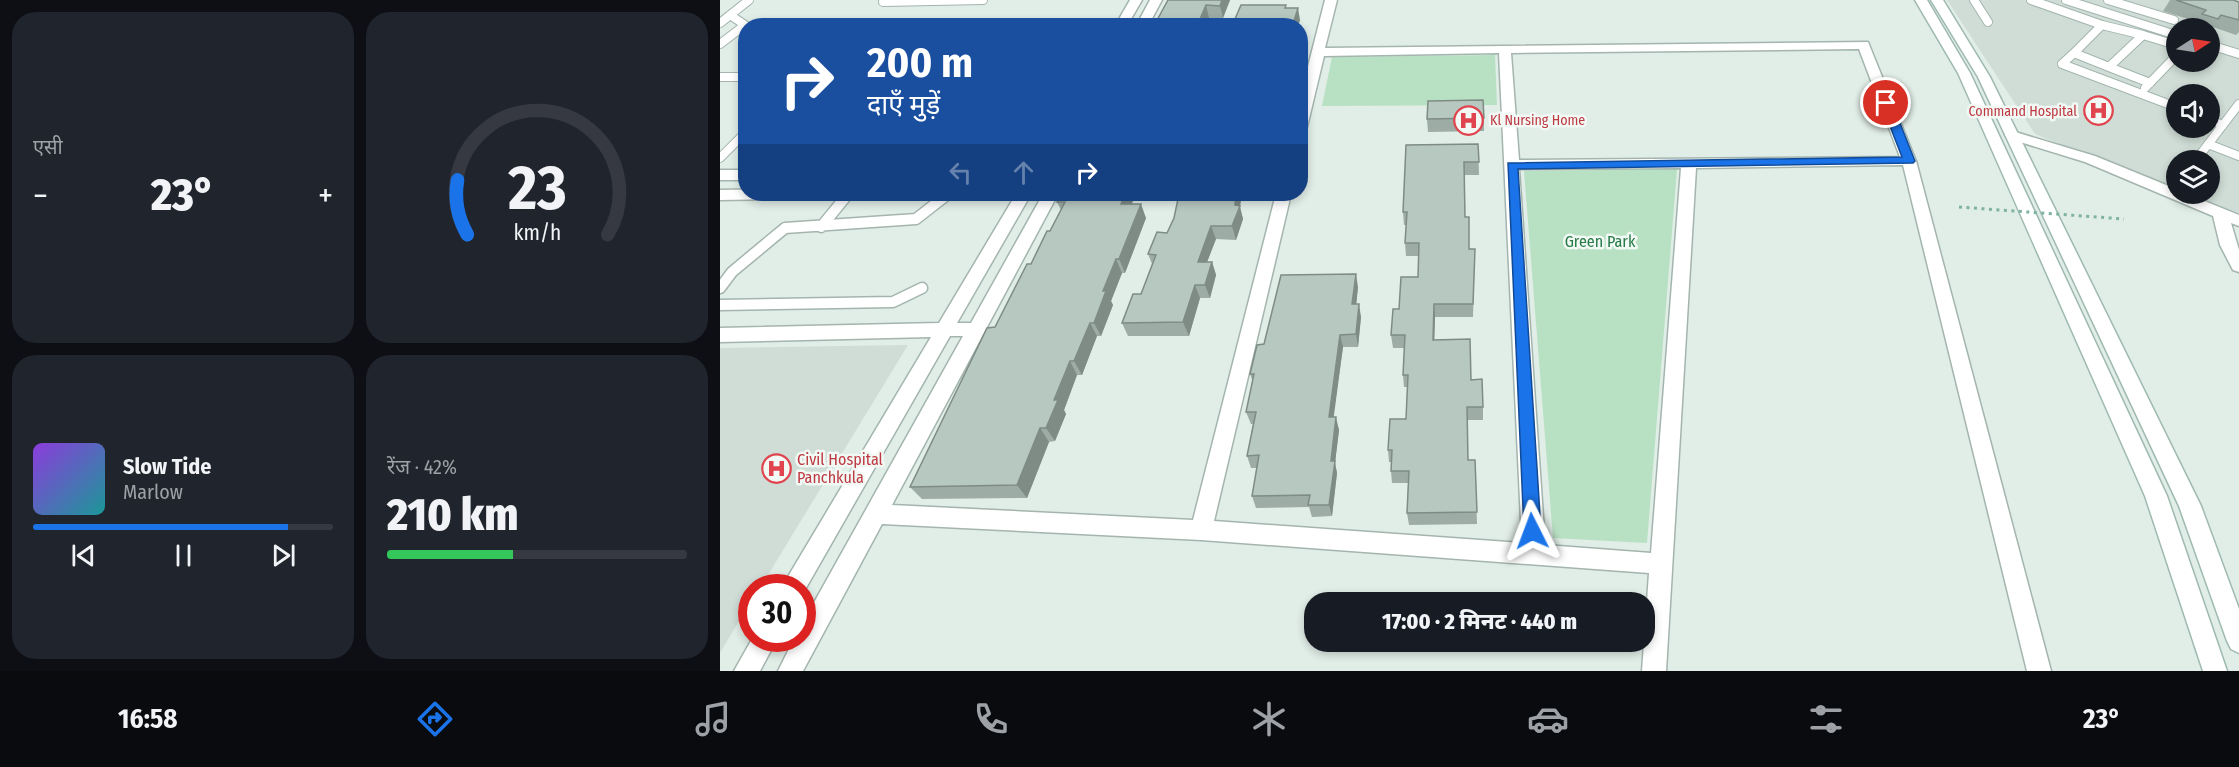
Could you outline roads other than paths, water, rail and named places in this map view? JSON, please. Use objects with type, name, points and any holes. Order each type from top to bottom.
[{"type":"street","points":[[1126,18],[1136,0]]},
{"type":"street","points":[[1146,18],[1156,0]]},
{"type":"street","points":[[1308,95],[1331,0]]},
{"type":"street","points":[[1921,0],[1964,73],[2156,496],[2215,671]]},
{"type":"street","points":[[1937,0],[1983,77],[2190,506],[2239,641]]},
{"type":"street","points":[[1319,52],[1864,45],[1909,161],[2039,671]]},
{"type":"street","points":[[1505,50],[1534,554]]},
{"type":"street","points":[[2012,135],[2090,159],[2166,186]]},
{"type":"street","points":[[1512,165],[1909,161]]},
{"type":"street","points":[[1654,671],[1689,163]]},
{"type":"street","points":[[802,574],[1019,201]]},
{"type":"street","points":[[790,671],[1046,201]]},
{"type":"street","points":[[1201,530],[1282,201]]},
{"type":"street","points":[[2203,204],[2239,221]]},
{"type":"street","points":[[2220,213],[2228,245],[2239,266]]},
{"type":"street","points":[[720,335],[976,329]]},
{"type":"street","points":[[875,514],[1201,530],[1662,564]]},
{"type":"street","points":[[746,671],[757,652]]},
{"type":"lane","points":[[720,23],[749,0]]},
{"type":"lane","points":[[883,2],[982,0]]},
{"type":"lane","points":[[1974,0],[1988,22]]},
{"type":"lane","points":[[2031,0],[2102,25],[2166,42]]},
{"type":"lane","points":[[2066,0],[2166,32]]},
{"type":"lane","points":[[2108,0],[2167,18]]},
{"type":"lane","points":[[2126,19],[2136,9]]},
{"type":"lane","points":[[730,15],[738,20]]},
{"type":"lane","points":[[2102,25],[2062,64],[2166,103]]},
{"type":"lane","points":[[720,44],[738,30]]},
{"type":"lane","points":[[2109,67],[2143,35]]},
{"type":"lane","points":[[2220,48],[2239,54]]},
{"type":"lane","points":[[2074,53],[2150,83]]},
{"type":"lane","points":[[2140,93],[2166,66]]},
{"type":"lane","points":[[720,77],[738,77]]},
{"type":"lane","points":[[2204,150],[2239,104]]},
{"type":"lane","points":[[720,158],[738,140]]},
{"type":"lane","points":[[2208,144],[2239,156]]},
{"type":"lane","points":[[720,175],[738,175]]},
{"type":"lane","points":[[720,195],[738,195]]},
{"type":"lane","points":[[821,227],[842,201]]},
{"type":"lane","points":[[720,288],[732,272],[785,228],[916,219],[939,201]]},
{"type":"lane","points":[[720,305],[893,302],[922,288]]},
{"type":"place","name":"Command Hospital","points":[[2098,111]]},
{"type":"place","name":"Kl Nursing Home","points":[[1469,120]]},
{"type":"place","name":"Civil Hospital Panchkula","points":[[776,468]]},
{"type":"park label","name":"Green Park","points":[[1600,241]]}]
